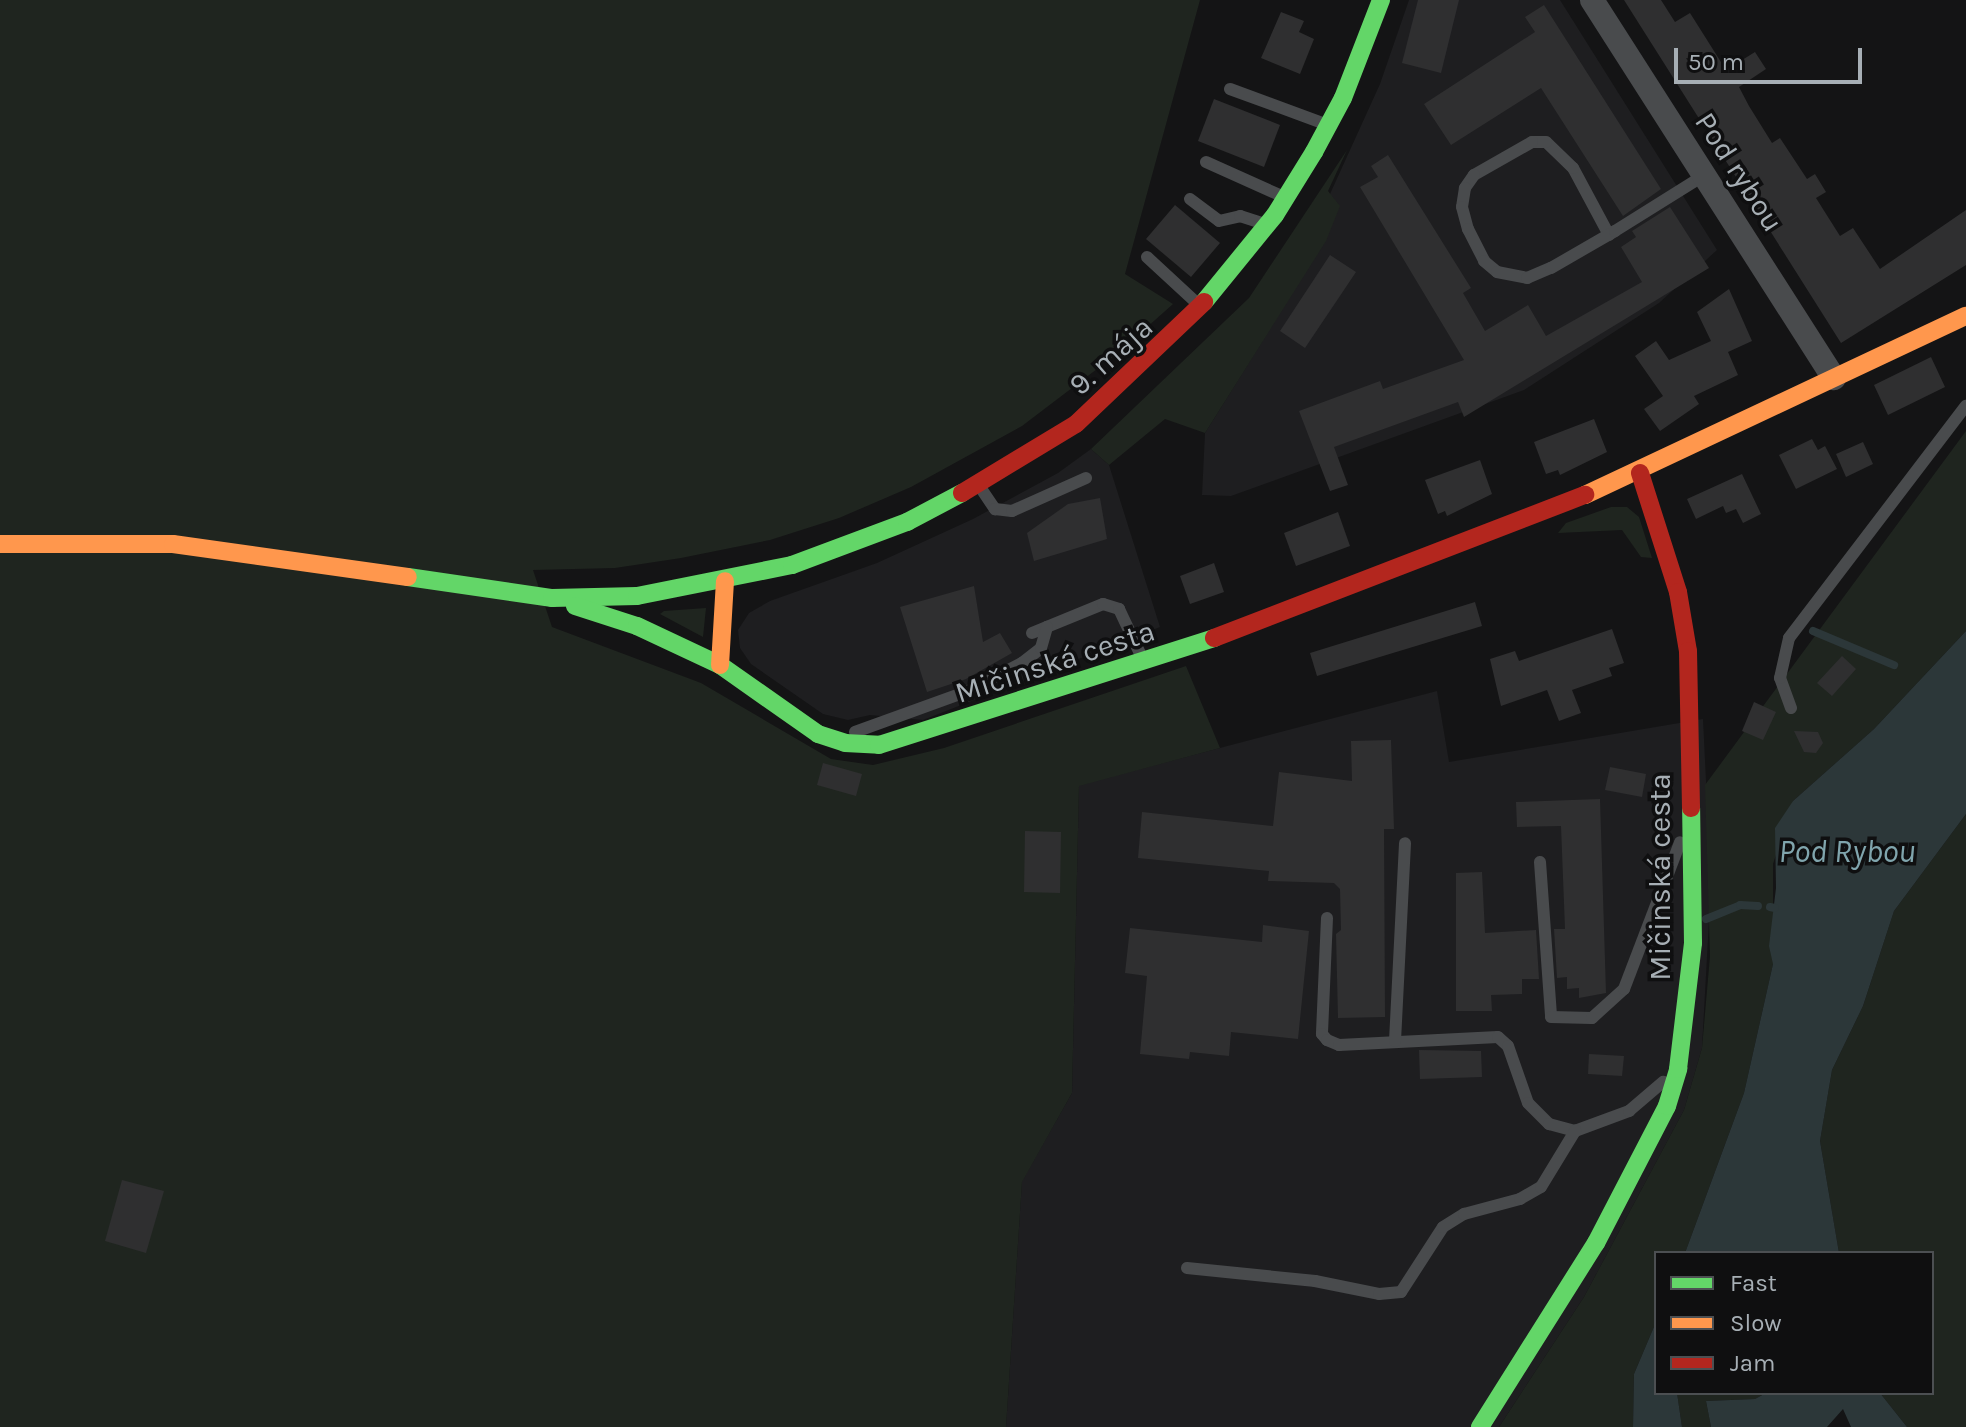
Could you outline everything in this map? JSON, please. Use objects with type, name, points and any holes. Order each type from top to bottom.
[{"type":"street","name":"9. mája","points":[[552,598],[637,596],[725,581],[792,565],[907,522],[979,485],[1076,424],[1202,308],[1268,224],[1328,126],[1381,0]]},
{"type":"street","name":"Pod rybou","points":[[1592,0],[1834,378]]},
{"type":"street","name":"Mičinská cesta","points":[[552,598],[637,626],[720,665],[791,719],[833,739],[879,745],[1144,664],[1262,613],[1640,473],[1966,316]]},
{"type":"street","name":"Mičinská cesta","points":[[1480,1427],[1596,1243],[1667,1106],[1678,1069],[1693,943],[1688,651],[1678,592],[1640,473]]},
{"type":"street","points":[[0,544],[173,544],[552,598]]},
{"type":"street","points":[[720,665],[725,581]]},
{"type":"lane","points":[[1230,89],[1328,126]]},
{"type":"lane","points":[[1609,235],[1573,168],[1546,142],[1532,142],[1486,168],[1465,188],[1462,207],[1468,229],[1484,261],[1513,278],[1551,268],[1609,235],[1703,176]]},
{"type":"lane","points":[[1206,162],[1285,198]]},
{"type":"lane","points":[[1190,199],[1219,221],[1240,216],[1268,224]]},
{"type":"lane","points":[[1147,257],[1202,308]]},
{"type":"lane","points":[[1791,708],[1780,678],[1789,638],[1966,406]]},
{"type":"lane","points":[[979,485],[995,509],[1012,511],[1086,478]]},
{"type":"lane","points":[[1032,633],[1103,604],[1119,609],[1144,664]]},
{"type":"lane","points":[[833,739],[968,691],[1022,663],[1041,648],[1047,627]]},
{"type":"lane","points":[[1540,862],[1551,1017],[1592,1018],[1624,989],[1689,820]]},
{"type":"lane","points":[[1395,1041],[1405,843]]},
{"type":"lane","points":[[1327,918],[1322,1034],[1339,1045],[1498,1037],[1511,1054],[1528,1103],[1549,1124],[1575,1131],[1629,1111],[1678,1069]]},
{"type":"lane","points":[[1187,1268],[1315,1281],[1379,1294],[1401,1292],[1443,1227],[1464,1214],[1520,1199],[1541,1187],[1575,1131]]},
{"type":"shaded area","points":[[0,0],[1200,0],[1125,274],[1173,304],[1118,353],[1022,426],[911,487],[839,518],[770,540],[681,558],[615,568],[533,570],[552,627],[701,683],[831,759],[873,765],[944,748],[1186,666],[1220,748],[1079,786],[1072,1093],[1022,1182],[1006,1427],[0,1427]]},
{"type":"shaded area","points":[[1409,0],[1560,0],[1717,250],[1659,303],[1524,390],[1231,496],[1202,495],[1205,433],[1265,337],[1380,84]]},
{"type":"shaded area","points":[[1347,150],[1328,191],[1340,206],[1326,241],[1205,433],[1165,419],[1109,465],[1091,449],[1249,298]]},
{"type":"shaded area","points":[[1966,431],[1966,631],[1874,729],[1793,801],[1773,864],[1773,964],[1744,1093],[1686,1251],[1654,1251],[1654,1327],[1634,1374],[1633,1427],[1499,1427],[1584,1297],[1684,1110],[1702,1048],[1710,956],[1705,785]]},
{"type":"shaded area","points":[[1091,449],[1109,465],[1160,627],[923,720],[870,715],[848,720],[823,714],[751,664],[740,648],[738,630],[749,613],[770,601],[877,563],[973,519],[1058,473]]},
{"type":"shaded area","points":[[1611,507],[1627,507],[1639,517],[1652,558],[1641,557],[1622,530],[1558,533],[1566,523]]},
{"type":"shaded area","points":[[706,608],[703,637],[660,614],[664,611]]},
{"type":"shaded area","points":[[1437,691],[1449,762],[1703,719],[1711,884],[1702,1048],[1684,1110],[1584,1297],[1499,1427],[1006,1427],[1022,1181],[1072,1093],[1079,785]]},
{"type":"shaded area","points":[[1966,814],[1966,1427],[1907,1427],[1882,1395],[1934,1395],[1934,1251],[1839,1251],[1820,1141],[1832,1070],[1863,1006],[1894,911]]},
{"type":"shaded area","points":[[1677,1395],[1762,1395],[1755,1399],[1706,1401],[1711,1427],[1682,1427]]},
{"type":"water","name":"Pod Rybou","points":[[1966,631],[1966,814],[1894,911],[1863,1006],[1832,1070],[1820,1141],[1839,1251],[1686,1251],[1744,1093],[1773,964],[1769,946],[1776,888],[1775,828],[1793,801],[1874,729]]},
{"type":"water","points":[[1654,1327],[1654,1395],[1677,1395],[1682,1427],[1633,1427],[1634,1374]]},
{"type":"water","points":[[1762,1395],[1882,1395],[1907,1427],[1851,1427],[1843,1409],[1827,1427],[1711,1427],[1706,1401],[1755,1399]]},
{"type":"building","points":[[1418,0],[1459,0],[1441,73],[1402,63]]},
{"type":"building","points":[[1624,0],[1661,0],[1675,22],[1690,13],[1726,70],[1755,52],[1766,69],[1739,87],[1749,106],[1772,143],[1780,138],[1807,179],[1815,174],[1826,192],[1816,198],[1840,236],[1853,228],[1880,269],[1966,210],[1966,265],[1841,343]]},
{"type":"building","points":[[1544,5],[1661,189],[1623,216],[1541,88],[1451,145],[1424,104],[1535,32],[1525,17]]},
{"type":"building","points":[[1281,12],[1304,21],[1299,32],[1314,39],[1300,74],[1261,58]]},
{"type":"building","points":[[1214,99],[1280,125],[1264,167],[1198,141]]},
{"type":"building","points":[[1388,155],[1471,288],[1463,293],[1485,331],[1528,305],[1546,336],[1642,282],[1621,247],[1636,237],[1632,231],[1670,207],[1709,268],[1464,417],[1458,402],[1334,447],[1348,485],[1330,491],[1299,411],[1380,381],[1383,389],[1464,360],[1360,187],[1378,177],[1371,166]]},
{"type":"building","points":[[1175,205],[1220,243],[1191,277],[1146,239]]},
{"type":"building","points":[[1330,255],[1356,272],[1305,348],[1280,331]]},
{"type":"building","points":[[1729,289],[1752,341],[1728,352],[1738,375],[1694,396],[1699,404],[1660,431],[1644,409],[1663,396],[1635,356],[1656,341],[1669,360],[1711,341],[1697,312]]},
{"type":"building","points":[[1931,357],[1945,387],[1888,415],[1874,385]]},
{"type":"building","points":[[1594,419],[1607,452],[1560,475],[1558,470],[1546,474],[1534,442]]},
{"type":"building","points":[[1812,439],[1818,450],[1825,446],[1837,469],[1796,489],[1779,455]]},
{"type":"building","points":[[1863,442],[1873,464],[1846,477],[1836,454]]},
{"type":"building","points":[[1480,460],[1492,494],[1447,516],[1445,511],[1438,514],[1425,480]]},
{"type":"building","points":[[1742,474],[1761,514],[1743,523],[1736,509],[1726,513],[1723,506],[1696,519],[1687,499]]},
{"type":"building","points":[[1100,498],[1107,539],[1034,561],[1027,533],[1068,504]]},
{"type":"building","points":[[1338,512],[1350,546],[1296,566],[1284,533]]},
{"type":"building","points":[[1214,563],[1224,592],[1190,604],[1180,576]]},
{"type":"building","points":[[974,586],[983,642],[1000,633],[1012,653],[966,679],[927,692],[900,607]]},
{"type":"building","points":[[1475,602],[1482,626],[1317,676],[1310,653]]},
{"type":"building","points":[[1612,629],[1624,663],[1609,668],[1612,676],[1572,690],[1581,713],[1559,721],[1547,690],[1501,706],[1490,659],[1515,651],[1519,661]]},
{"type":"building","points":[[1842,656],[1856,669],[1832,696],[1817,683]]},
{"type":"building","points":[[1754,702],[1776,712],[1763,740],[1742,731]]},
{"type":"building","points":[[1794,731],[1818,732],[1823,743],[1816,753],[1804,752]]},
{"type":"building","points":[[1391,740],[1394,829],[1384,829],[1385,1017],[1338,1018],[1336,934],[1341,930],[1340,889],[1334,883],[1268,881],[1269,871],[1138,858],[1142,812],[1273,826],[1279,772],[1352,781],[1351,741]]},
{"type":"building","points":[[823,763],[862,774],[856,796],[817,785]]},
{"type":"building","points":[[1610,767],[1646,774],[1642,797],[1605,790]]},
{"type":"building","points":[[1600,799],[1606,993],[1579,998],[1579,988],[1567,989],[1567,977],[1557,978],[1554,929],[1565,929],[1561,826],[1517,827],[1516,802]]},
{"type":"building","points":[[1025,831],[1061,832],[1060,893],[1024,892]]},
{"type":"building","points":[[1482,872],[1485,933],[1536,930],[1539,979],[1522,979],[1522,994],[1491,995],[1492,1011],[1456,1011],[1456,873]]},
{"type":"building","points":[[1263,925],[1309,931],[1298,1039],[1231,1032],[1229,1056],[1190,1052],[1189,1059],[1140,1054],[1147,976],[1125,973],[1130,928],[1262,942]]},
{"type":"building","points":[[1419,1050],[1481,1051],[1482,1077],[1420,1079]]},
{"type":"building","points":[[1589,1054],[1624,1056],[1622,1076],[1588,1074]]},
{"type":"building","points":[[122,1180],[164,1191],[146,1253],[105,1241]]},
{"type":"waterway","points":[[1813,631],[1894,665]]},
{"type":"waterway","points":[[1706,919],[1740,905],[1758,906]]},
{"type":"waterway","points":[[1770,907],[1775,908]]},
{"type":"traffic: fast","points":[[1204,302],[1275,215],[1314,152],[1343,98],[1381,0]]},
{"type":"traffic: fast","points":[[408,577],[552,598],[637,596],[792,565],[907,522],[962,493]]},
{"type":"traffic: fast","points":[[575,606],[637,626],[720,665],[818,734],[845,743],[879,745],[1214,638]]},
{"type":"traffic: fast","points":[[1480,1427],[1596,1243],[1667,1106],[1678,1069],[1693,943],[1691,808]]},
{"type":"traffic: slow","points":[[1585,495],[1966,316]]},
{"type":"traffic: slow","points":[[0,544],[173,544],[408,577]]},
{"type":"traffic: slow","points":[[720,665],[725,581]]},
{"type":"traffic: jam","points":[[962,493],[1076,424],[1204,302]]},
{"type":"traffic: jam","points":[[1640,473],[1678,592],[1688,651],[1691,808]]},
{"type":"traffic: jam","points":[[1214,638],[1585,495]]}]
